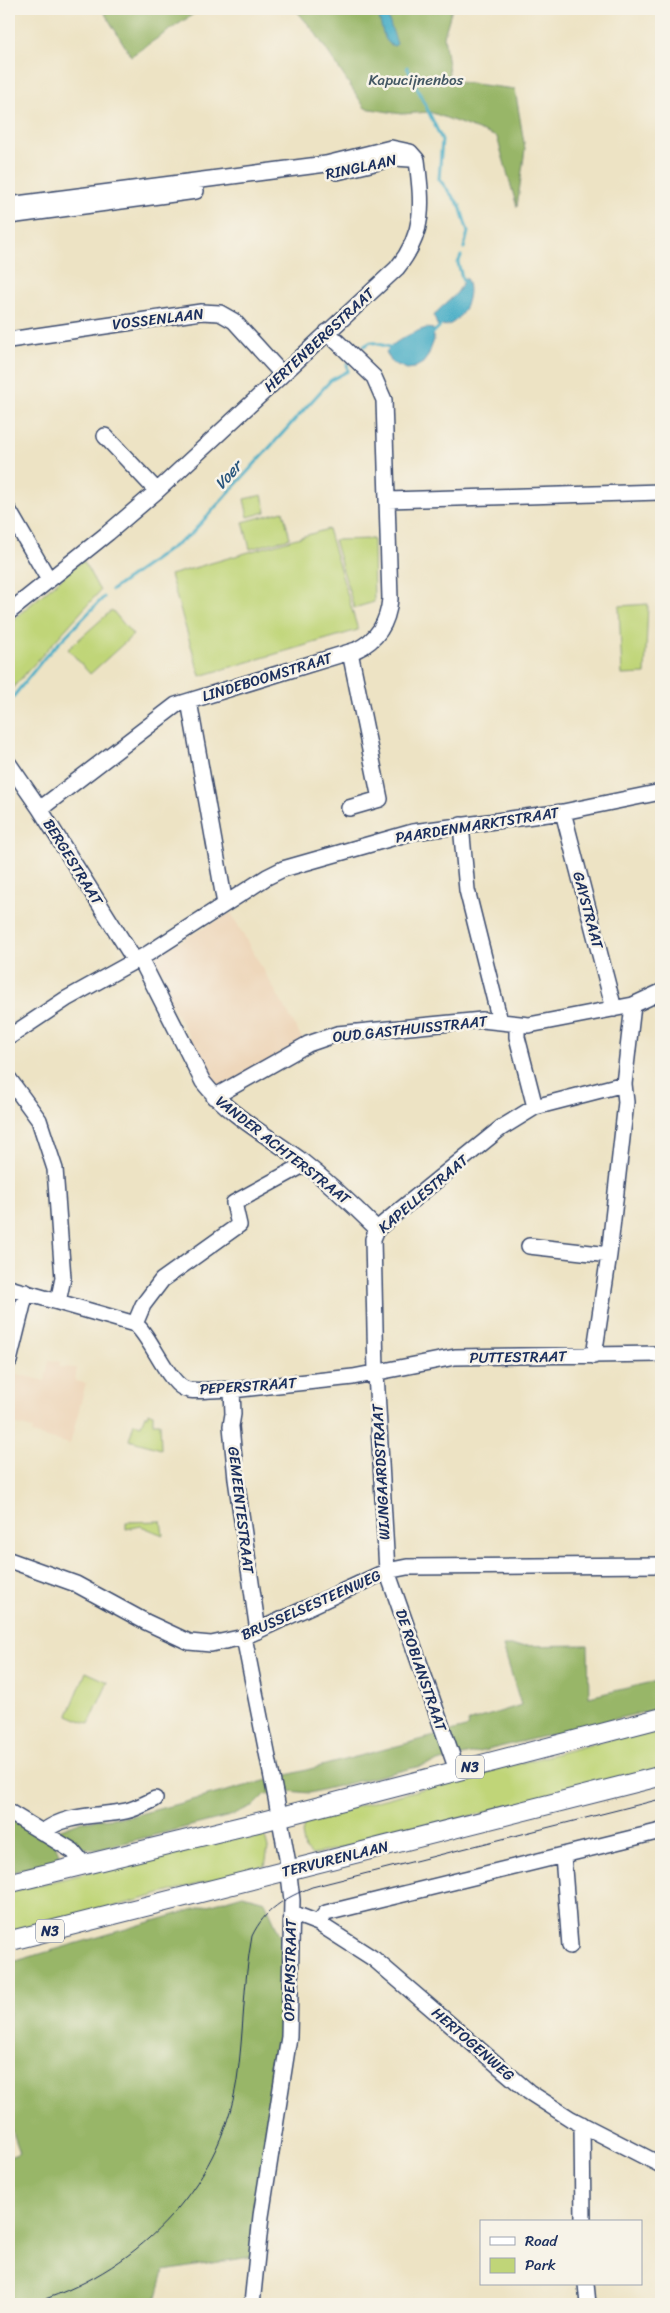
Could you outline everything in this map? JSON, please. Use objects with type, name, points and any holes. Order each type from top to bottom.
[{"type":"main road","name":"N3","points":[[9,1883],[279,1817],[661,1718]]},
{"type":"main road","name":"TERVURENLAAN","points":[[9,1941],[661,1776]]},
{"type":"street","name":"RINGLAAN","points":[[9,205],[326,164],[391,148],[410,152],[417,160]]},
{"type":"street","name":"RINGLAAN","points":[[9,216],[325,174],[395,158],[417,160]]},
{"type":"street","name":"HERTENBERGSTRAAT","points":[[9,612],[157,491],[397,268],[410,248],[421,216],[417,160]]},
{"type":"street","name":"VOSSENLAAN","points":[[9,340],[201,312],[220,314],[234,321],[282,374]]},
{"type":"street","name":"LINDEBOOMSTRAAT","points":[[225,904],[189,701],[350,652],[372,641],[383,627],[389,610],[386,420],[381,392],[374,377],[327,332]]},
{"type":"street","points":[[105,436],[157,491]]},
{"type":"street","points":[[388,500],[661,492]]},
{"type":"street","points":[[9,511],[49,580]]},
{"type":"street","points":[[349,808],[380,799],[350,652]]},
{"type":"street","points":[[40,809],[176,706],[189,701]]},
{"type":"street","name":"BERGESTRAAT","points":[[9,764],[138,959]]},
{"type":"street","name":"PAARDENMARKTSTRAAT","points":[[9,1037],[66,999],[138,959],[283,869],[413,832],[563,812],[661,792]]},
{"type":"street","name":"GAYSTRAAT","points":[[563,812],[614,1009]]},
{"type":"street","points":[[461,826],[467,890],[500,1021],[530,1025],[633,1005],[661,992]]},
{"type":"street","name":"VANDER ACHTERSTRAAT","points":[[138,959],[203,1082],[214,1097],[231,1112],[304,1164],[347,1199],[377,1230]]},
{"type":"street","points":[[594,1356],[609,1255],[626,1102],[624,1084],[633,1005]]},
{"type":"street","name":"OUD GASTHUISSTRAAT","points":[[214,1097],[308,1044],[337,1034],[482,1020],[500,1021]]},
{"type":"street","points":[[516,1024],[517,1037],[535,1106]]},
{"type":"street","points":[[9,1079],[39,1120],[55,1169],[63,1278],[58,1302]]},
{"type":"street","name":"KAPELLESTRAAT","points":[[376,1373],[373,1239],[377,1230],[501,1128],[535,1106],[624,1084]]},
{"type":"street","points":[[9,1288],[135,1324],[143,1305],[162,1280],[239,1225],[234,1203],[304,1164]]},
{"type":"street","points":[[529,1246],[609,1255]]},
{"type":"street","points":[[9,1362],[26,1292]]},
{"type":"street","name":"PEPERSTRAAT","points":[[135,1324],[145,1333],[179,1386],[189,1390],[218,1388],[232,1390],[376,1373]]},
{"type":"street","name":"PUTTESTRAAT","points":[[376,1373],[455,1357],[661,1354]]},
{"type":"street","name":"WIJNGAARDSTRAAT","points":[[376,1373],[387,1571]]},
{"type":"street","name":"GEMEENTESTRAAT","points":[[232,1390],[233,1414],[231,1426],[236,1479],[258,1631]]},
{"type":"street","name":"BRUSSELSESTEENWEG","points":[[9,1560],[74,1583],[146,1622],[189,1642],[211,1644],[244,1637],[387,1571],[407,1567],[450,1565],[661,1565]]},
{"type":"street","name":"DE ROBIANSTRAAT","points":[[387,1571],[457,1770]]},
{"type":"street","name":"OPPEMSTRAAT","points":[[244,1637],[289,1871],[292,1913],[288,2037],[261,2216],[252,2304]]},
{"type":"street","points":[[43,1832],[61,1822],[81,1816],[128,1811],[155,1799]]},
{"type":"street","points":[[9,1812],[73,1851],[78,1857],[80,1866]]},
{"type":"street","points":[[318,1923],[326,1913],[661,1831]]},
{"type":"street","points":[[563,1856],[570,1946]]},
{"type":"street","name":"HERTOGENWEG","points":[[292,1913],[318,1923],[374,1959],[529,2092],[577,2122],[661,2165]]},
{"type":"street","points":[[577,2122],[583,2220]]},
{"type":"street","points":[[586,2286],[588,2304]]},
{"type":"shaded area","points":[[231,913],[303,1040],[218,1089],[148,963],[150,958]]},
{"type":"shaded area","points":[[49,1360],[60,1362],[59,1367],[77,1368],[75,1381],[86,1383],[70,1444],[32,1434],[33,1429],[9,1423],[9,1389],[13,1373],[45,1381]]},
{"type":"green space","points":[[102,9],[201,9],[131,56]]},
{"type":"green space","name":"Kapucijnenbos","points":[[295,9],[452,9],[444,36],[450,81],[515,89],[525,149],[517,207],[497,137],[430,112],[401,114],[365,108],[314,31]]},
{"type":"green space","points":[[262,495],[266,512],[248,517],[244,499]]},
{"type":"green space","points":[[283,511],[290,538],[250,549],[243,522]]},
{"type":"green space","points":[[328,529],[358,630],[200,676],[170,575]]},
{"type":"green space","points":[[373,539],[374,602],[354,608],[334,540]]},
{"type":"green space","points":[[83,560],[100,591],[9,692],[9,634],[13,630],[9,623]]},
{"type":"green space","points":[[648,604],[645,674],[622,675],[619,606]]},
{"type":"green space","points":[[112,610],[133,635],[90,674],[68,649]]},
{"type":"green space","points":[[149,1412],[153,1414],[153,1423],[160,1423],[161,1449],[129,1440],[134,1423],[141,1425],[145,1415],[148,1416]]},
{"type":"green space","points":[[161,1521],[163,1535],[141,1526],[126,1529],[126,1522]]},
{"type":"green space","points":[[588,1645],[589,1697],[661,1680],[661,1708],[309,1793],[289,1791],[266,1794],[256,1804],[230,1816],[100,1849],[88,1849],[77,1845],[58,1830],[82,1821],[132,1816],[469,1727],[468,1722],[521,1705],[503,1646]]},
{"type":"green space","points":[[86,1672],[108,1682],[89,1724],[68,1715]]},
{"type":"green space","points":[[661,1726],[661,1769],[312,1855],[305,1850],[302,1834],[305,1820]]},
{"type":"green space","points":[[9,1818],[55,1844],[61,1859],[9,1873]]},
{"type":"green space","points":[[263,1830],[268,1848],[265,1866],[9,1935],[9,1892]]},
{"type":"green space","points":[[243,1895],[265,1901],[285,1946],[287,2009],[256,2256],[164,2271],[155,2304],[9,2304],[9,2157],[20,2153],[9,2121],[9,1963]]},
{"type":"water","points":[[375,9],[385,9],[397,44],[394,46],[386,40]]},
{"type":"water","points":[[466,278],[469,285],[469,294],[464,310],[452,323],[445,326],[437,325],[434,316],[457,292]]},
{"type":"water","points":[[427,328],[433,329],[434,340],[423,363],[414,368],[407,369],[392,363],[386,352],[393,344],[404,337]]},
{"type":"waterway","name":"Voer","points":[[407,67],[442,140],[439,179],[460,206],[468,232],[464,248]]},
{"type":"waterway","name":"Voer","points":[[461,256],[458,263],[463,281]]},
{"type":"waterway","name":"Voer","points":[[431,335],[442,324]]},
{"type":"waterway","name":"Voer","points":[[364,346],[371,342],[393,348]]},
{"type":"waterway","name":"Voer","points":[[112,590],[191,534],[331,380],[348,371],[347,364]]},
{"type":"waterway","name":"Voer","points":[[9,702],[45,657],[104,597]]},
{"type":"tram line","points":[[29,2304],[67,2291],[103,2272],[136,2249],[166,2222],[191,2191],[212,2157],[227,2120],[237,2080],[252,1936],[263,1919],[277,1906],[312,1887],[661,1799]]}]
